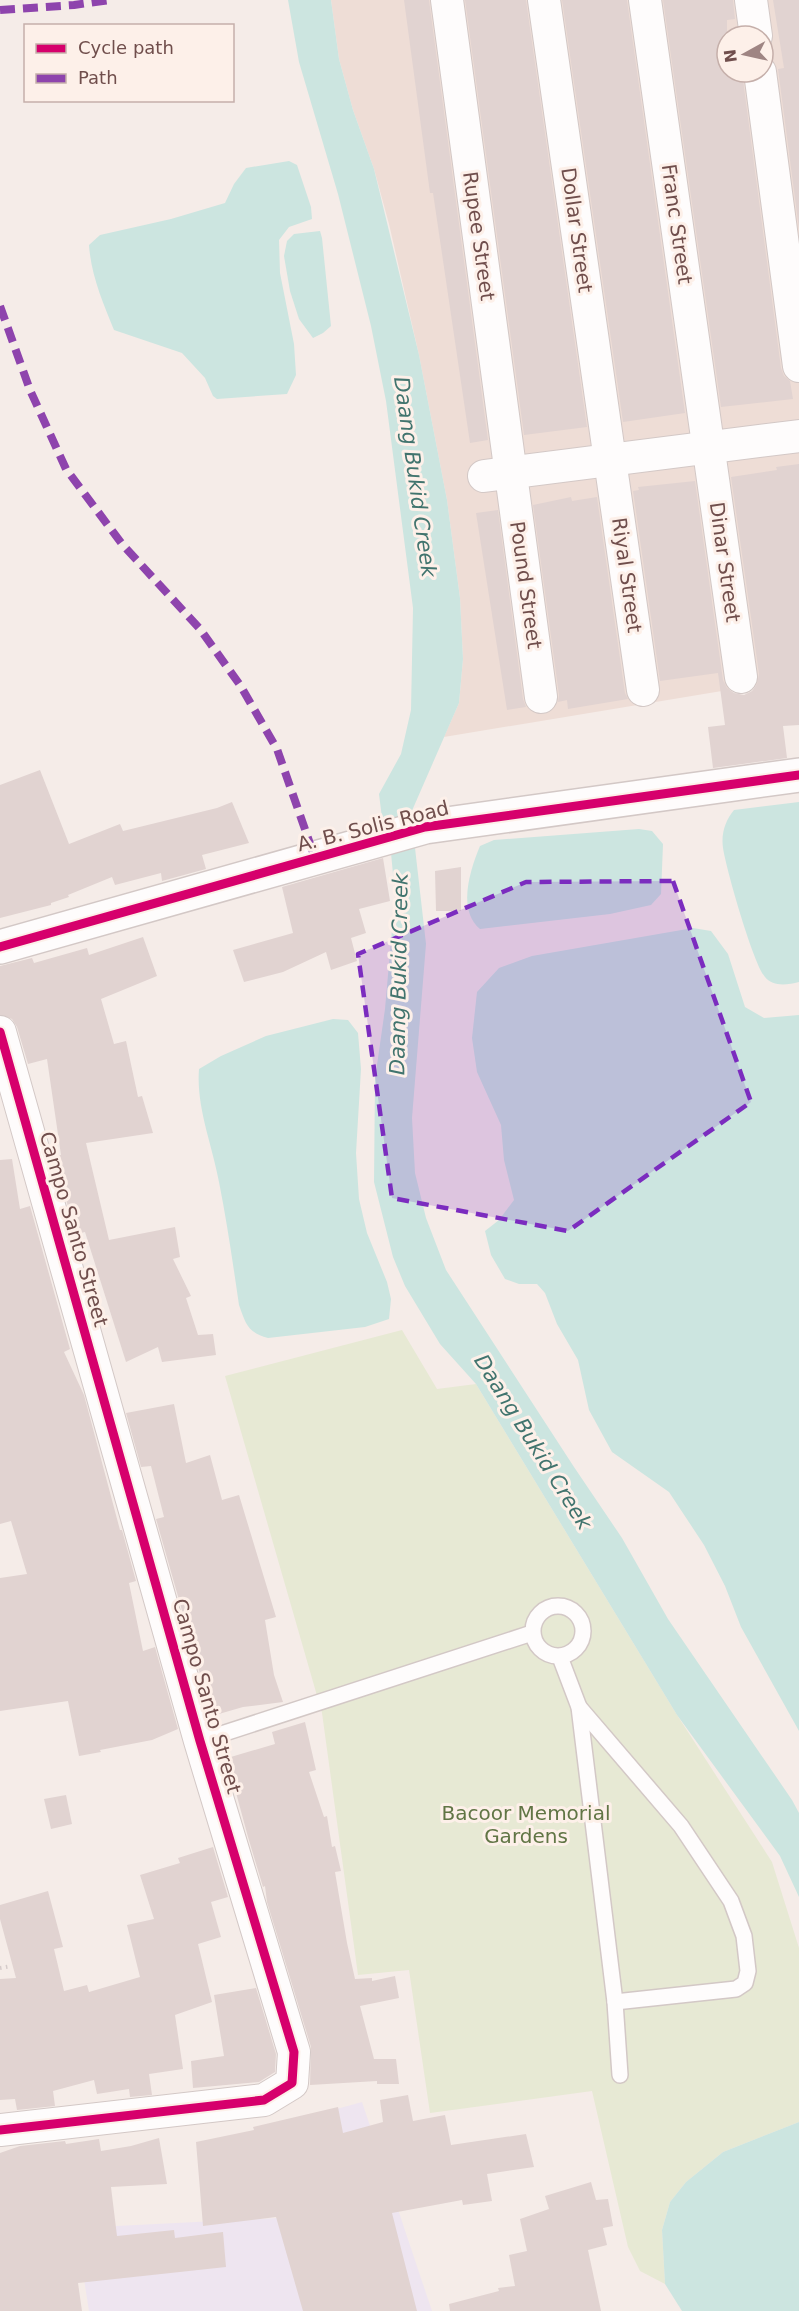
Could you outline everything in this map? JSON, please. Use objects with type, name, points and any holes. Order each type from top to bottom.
[{"type":"street","name":"Rupee Street","points":[[447,0],[497,474]]},
{"type":"street","name":"Dollar Street","points":[[544,0],[610,460]]},
{"type":"street","name":"Franc Street","points":[[645,0],[709,448]]},
{"type":"street","points":[[751,0],[754,24]]},
{"type":"street","points":[[762,84],[799,366]]},
{"type":"street","points":[[497,474],[799,436]]},
{"type":"street","name":"Dinar Street","points":[[709,448],[741,677]]},
{"type":"street","name":"Riyal Street","points":[[610,460],[643,690]]},
{"type":"street","name":"Pound Street","points":[[497,474],[541,697]]},
{"type":"street","name":"A. B. Solis Road","points":[[0,947],[425,827],[799,775]]},
{"type":"street","name":"Campo Santo Street","points":[[0,1032],[200,1741],[294,2052],[292,2083],[264,2100],[0,2130]]},
{"type":"lane","points":[[556,1605],[567,1606],[575,1611],[584,1629],[583,1639],[578,1648],[560,1657],[547,1654],[537,1645],[532,1633],[538,1614],[556,1605]]},
{"type":"lane","points":[[200,1741],[532,1633]]},
{"type":"lane","points":[[560,1657],[579,1707],[615,2002],[620,2075]]},
{"type":"lane","points":[[579,1707],[681,1826],[731,1901],[744,1936],[748,1971],[745,1983],[735,1989],[615,2002]]},
{"type":"path","points":[[0,1968],[11,1966]]},
{"type":"highlighted area","points":[[673,881],[751,1102],[568,1231],[392,1198],[358,954],[526,882]]},
{"type":"shaded area","points":[[331,0],[799,0],[799,674],[764,684],[444,737],[459,703],[463,659],[460,598],[447,500],[419,355],[389,224],[374,169],[353,110],[339,59]]},
{"type":"shaded area","points":[[362,2102],[432,2311],[89,2311],[76,2228],[278,2218],[257,2131]]},
{"type":"green space","name":"Bacoor Memorial Gardens","points":[[402,1330],[437,1389],[476,1384],[677,1715],[772,1862],[799,1948],[799,2122],[723,2152],[686,2182],[670,2202],[662,2230],[665,2284],[640,2271],[628,2247],[592,2091],[430,2113],[409,1970],[358,1975],[322,1713],[225,1376]]},
{"type":"water","name":"Daang Bukid Creek","points":[[288,0],[331,0],[339,59],[353,110],[374,169],[419,355],[447,500],[460,598],[463,659],[459,703],[411,813],[426,944],[412,1118],[415,1173],[426,1218],[446,1270],[622,1538],[668,1619],[792,1800],[799,1813],[799,1897],[780,1856],[677,1715],[476,1384],[440,1344],[405,1286],[393,1257],[374,1182],[375,1079],[385,1009],[395,895],[391,853],[382,818],[379,794],[401,754],[411,710],[413,608],[386,401],[371,326],[338,194],[299,62]]},
{"type":"water","points":[[289,161],[297,165],[311,207],[312,219],[289,227],[279,240],[280,273],[294,344],[296,375],[287,394],[217,399],[213,396],[205,378],[182,353],[114,330],[95,278],[89,245],[100,235],[171,219],[225,203],[234,184],[246,168]]},
{"type":"water","points":[[320,231],[331,326],[313,338],[299,319],[290,291],[284,256],[287,241],[294,234]]},
{"type":"water","points":[[799,802],[799,982],[780,984],[765,977],[754,954],[729,875],[723,848],[723,833],[734,810]]},
{"type":"water","points":[[639,829],[652,831],[663,844],[661,894],[651,905],[610,914],[480,929],[473,921],[467,901],[468,889],[480,846],[494,840]]},
{"type":"water","points":[[693,928],[711,931],[728,954],[745,1007],[764,1018],[799,1015],[799,1731],[741,1627],[725,1586],[704,1545],[669,1492],[612,1452],[589,1410],[578,1360],[557,1324],[545,1293],[537,1284],[519,1284],[505,1279],[491,1255],[485,1231],[499,1220],[514,1200],[504,1160],[501,1125],[477,1072],[472,1038],[477,992],[499,968],[532,956]]},
{"type":"water","points":[[333,1019],[348,1020],[358,1033],[361,1069],[356,1153],[359,1199],[367,1233],[387,1282],[391,1299],[389,1319],[365,1327],[268,1338],[251,1330],[239,1305],[222,1197],[202,1111],[199,1069],[221,1056],[266,1036]]},
{"type":"water","points":[[799,2122],[799,2311],[682,2311],[665,2284],[662,2230],[670,2202],[686,2182],[723,2152]]},
{"type":"building","points":[[404,0],[429,0],[488,440],[470,443],[433,193],[430,193]]},
{"type":"building","points":[[465,0],[526,0],[587,427],[524,435]]},
{"type":"building","points":[[562,0],[627,0],[685,413],[623,422]]},
{"type":"building","points":[[663,0],[733,0],[735,19],[727,20],[727,24],[715,24],[715,84],[744,84],[781,368],[784,376],[790,381],[793,399],[721,407]]},
{"type":"building","points":[[773,0],[799,0],[799,229],[778,69],[784,68]]},
{"type":"building","points":[[799,464],[799,725],[783,726],[787,758],[713,768],[708,727],[725,725],[718,673],[660,681],[633,491],[639,490],[638,487],[695,481],[723,680],[727,688],[734,693],[744,695],[752,691],[757,684],[759,674],[731,477]]},
{"type":"building","points":[[571,497],[572,501],[597,497],[625,693],[628,699],[568,709],[567,700],[558,702],[559,695],[533,505]]},
{"type":"building","points":[[498,510],[523,699],[526,707],[507,710],[476,513]]},
{"type":"building","points":[[40,770],[69,844],[120,824],[123,831],[217,808],[232,802],[249,843],[202,855],[206,869],[162,881],[161,873],[115,885],[112,877],[68,895],[69,897],[51,903],[51,905],[0,918],[0,785]]},
{"type":"building","points":[[383,858],[390,901],[359,909],[366,933],[351,938],[357,961],[331,970],[326,952],[283,972],[244,982],[233,950],[293,933],[282,887]]},
{"type":"building","points":[[461,867],[461,911],[436,911],[435,871]]},
{"type":"building","points":[[143,937],[157,976],[101,999],[114,1044],[126,1041],[138,1097],[142,1096],[153,1133],[86,1143],[109,1240],[175,1227],[180,1257],[173,1259],[191,1296],[186,1298],[198,1335],[213,1334],[216,1355],[162,1362],[158,1347],[126,1362],[85,1232],[76,1234],[65,1196],[55,1156],[61,1155],[47,1059],[28,1064],[17,1027],[12,1019],[0,1015],[0,966],[32,958],[34,963],[87,948],[89,955]]},
{"type":"building","points":[[12,1159],[20,1209],[30,1206],[70,1349],[64,1352],[84,1395],[136,1581],[129,1583],[143,1651],[155,1647],[178,1729],[152,1740],[79,1756],[68,1701],[0,1711],[0,1578],[27,1574],[11,1521],[0,1524],[0,1160]]},
{"type":"building","points":[[174,1404],[186,1463],[210,1455],[222,1500],[239,1495],[276,1617],[265,1620],[274,1675],[283,1702],[243,1707],[212,1716],[156,1519],[164,1517],[151,1466],[141,1467],[126,1413]]},
{"type":"building","points":[[305,1722],[316,1770],[309,1772],[324,1817],[327,1816],[332,1847],[335,1846],[341,1871],[335,1872],[355,1979],[372,1978],[372,1981],[395,1976],[399,1998],[360,2006],[374,2059],[396,2059],[399,2084],[377,2084],[377,2081],[310,2085],[311,2047],[267,1902],[265,1886],[263,1887],[224,1759],[275,1744],[272,1732]]},
{"type":"building","points":[[66,1795],[72,1824],[51,1829],[44,1799]]},
{"type":"building","points":[[213,1847],[228,1897],[211,1902],[221,1937],[198,1944],[212,2002],[175,2015],[183,2069],[149,2074],[152,2095],[130,2097],[129,2089],[97,2094],[94,2080],[53,2091],[55,2106],[17,2110],[15,2099],[0,2100],[0,1979],[16,1978],[0,1919],[0,1905],[48,1891],[63,1947],[54,1949],[64,1991],[87,1985],[89,1992],[140,1977],[127,1925],[154,1919],[140,1875],[180,1863],[178,1858]]},
{"type":"building","points":[[256,1988],[276,2054],[275,2072],[259,2082],[193,2088],[191,2061],[224,2056],[214,1995]]},
{"type":"building","points":[[408,2095],[413,2121],[445,2115],[451,2145],[526,2134],[534,2167],[487,2174],[492,2201],[463,2205],[462,2200],[392,2213],[417,2311],[303,2311],[276,2217],[203,2226],[196,2142],[254,2130],[253,2127],[338,2107],[343,2133],[383,2122],[380,2100]]},
{"type":"building","points":[[159,2138],[167,2184],[111,2187],[117,2236],[174,2230],[175,2238],[223,2232],[226,2267],[78,2283],[82,2311],[0,2311],[0,2153],[20,2146],[65,2141],[66,2144],[99,2139],[101,2151]]},
{"type":"building","points":[[591,2182],[596,2200],[608,2199],[613,2226],[603,2228],[607,2245],[588,2250],[601,2311],[450,2311],[449,2304],[499,2291],[498,2288],[515,2286],[509,2255],[527,2251],[520,2219],[549,2209],[545,2196]]},
{"type":"marked path","points":[[0,10],[110,0]]},
{"type":"marked path","points":[[0,306],[30,390],[66,469],[122,544],[200,629],[240,685],[277,749],[315,858]]},
{"type":"cycle path","points":[[0,947],[425,827],[799,775]]},
{"type":"cycle path","points":[[0,1032],[200,1741],[294,2052],[292,2083],[264,2100],[0,2130]]}]
